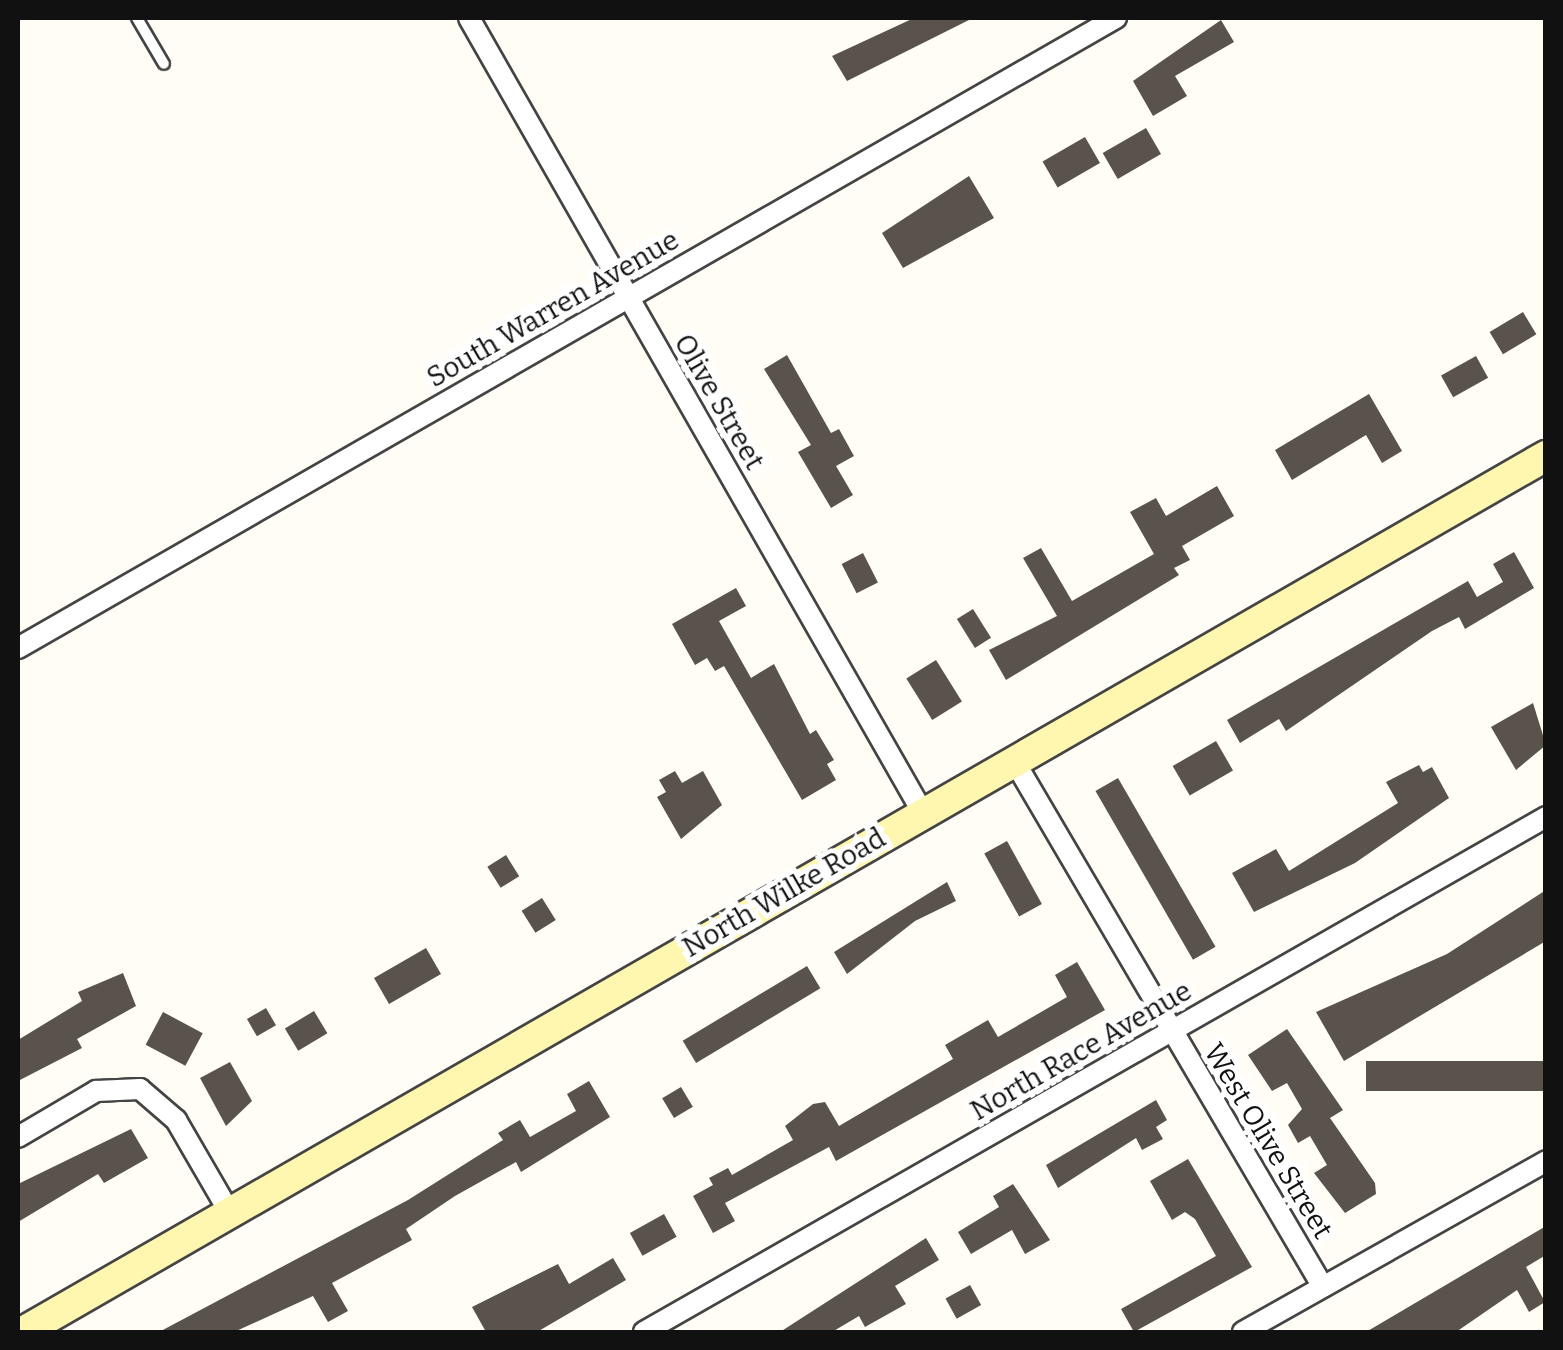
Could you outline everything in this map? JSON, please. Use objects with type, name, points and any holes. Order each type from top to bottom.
[{"type":"street","name":"Olive Street","points":[[469,18],[922,813]]},
{"type":"street","name":"South Warren Avenue","points":[[18,648],[1116,18]]},
{"type":"street","name":"North Wilke Road","points":[[23,1332],[1546,456]]},
{"type":"street","name":"West Olive Street","points":[[1016,764],[1322,1287]]},
{"type":"street","name":"North Race Avenue","points":[[644,1332],[1546,817]]},
{"type":"street","points":[[18,1137],[96,1090],[140,1089],[176,1120],[230,1213]]},
{"type":"street","points":[[1243,1332],[1546,1161]]},
{"type":"lane","points":[[137,18],[164,64]]},
{"type":"building","points":[[914,18],[973,18],[847,81],[832,56]]},
{"type":"building","points":[[1221,20],[1234,42],[1175,76],[1187,96],[1153,116],[1133,81]]},
{"type":"building","points":[[1146,128],[1161,154],[1118,179],[1103,153]]},
{"type":"building","points":[[1085,137],[1100,163],[1058,187],[1043,162]]},
{"type":"building","points":[[969,176],[994,218],[903,268],[882,233]]},
{"type":"building","points":[[1523,312],[1536,334],[1503,354],[1490,332]]},
{"type":"building","points":[[787,355],[831,433],[839,429],[854,456],[836,466],[853,495],[831,508],[798,452],[811,445],[764,369]]},
{"type":"building","points":[[1476,356],[1488,378],[1453,397],[1441,375]]},
{"type":"building","points":[[1369,394],[1402,451],[1382,463],[1366,435],[1292,480],[1275,450]]},
{"type":"building","points":[[1217,486],[1234,516],[1182,546],[1190,560],[1174,568],[1179,575],[1006,680],[989,650],[1057,616],[1023,558],[1041,548],[1072,601],[1154,554],[1130,512],[1156,498],[1166,516]]},
{"type":"building","points":[[1514,552],[1534,588],[1465,629],[1459,617],[1432,631],[1286,731],[1279,719],[1240,743],[1227,720],[1468,581],[1477,597],[1503,582],[1493,564]]},
{"type":"building","points":[[863,553],[878,582],[857,593],[842,564]]},
{"type":"building","points":[[736,588],[746,606],[719,621],[751,678],[774,664],[810,734],[816,730],[834,760],[827,764],[836,780],[802,800],[724,666],[715,671],[707,658],[695,665],[672,624]]},
{"type":"building","points":[[973,609],[991,638],[975,648],[957,619]]},
{"type":"building","points":[[936,660],[962,702],[932,720],[906,679]]},
{"type":"building","points":[[1533,703],[1546,745],[1516,770],[1491,727]]},
{"type":"building","points":[[1216,741],[1233,770],[1190,795],[1173,766]]},
{"type":"building","points":[[1419,765],[1423,772],[1432,767],[1449,798],[1355,863],[1254,912],[1232,873],[1276,849],[1289,871],[1398,803],[1386,782]]},
{"type":"building","points":[[675,771],[682,783],[703,771],[722,805],[681,839],[657,797],[666,792],[659,780]]},
{"type":"building","points":[[1118,778],[1216,947],[1193,960],[1095,791]]},
{"type":"building","points":[[1007,841],[1042,904],[1019,917],[984,854]]},
{"type":"building","points":[[506,855],[519,876],[501,888],[487,867]]},
{"type":"building","points":[[947,882],[956,901],[915,921],[847,974],[834,952]]},
{"type":"building","points":[[1546,890],[1546,941],[1344,1061],[1316,1012],[1447,954]]},
{"type":"building","points":[[542,898],[556,920],[535,933],[522,911]]},
{"type":"building","points":[[426,948],[441,974],[389,1004],[374,978]]},
{"type":"building","points":[[1077,962],[1105,1010],[836,1161],[829,1147],[725,1203],[735,1221],[713,1233],[693,1196],[713,1185],[709,1178],[728,1168],[732,1175],[793,1140],[785,1126],[813,1104],[825,1102],[839,1126],[953,1059],[945,1045],[988,1020],[998,1037],[1067,997],[1055,975]]},
{"type":"building","points":[[807,966],[820,988],[696,1063],[683,1041]]},
{"type":"building","points":[[123,973],[136,1006],[77,1039],[82,1048],[18,1081],[18,1040],[82,1001],[78,992]]},
{"type":"building","points":[[266,1008],[276,1025],[257,1036],[247,1019]]},
{"type":"building","points":[[314,1011],[327,1033],[298,1051],[285,1029]]},
{"type":"building","points":[[163,1012],[203,1033],[185,1066],[146,1045]]},
{"type":"building","points":[[1287,1029],[1343,1110],[1330,1118],[1375,1183],[1376,1194],[1345,1213],[1314,1173],[1327,1165],[1310,1136],[1298,1143],[1288,1125],[1302,1109],[1287,1083],[1272,1091],[1248,1055]]},
{"type":"building","points":[[1366,1061],[1546,1061],[1546,1091],[1366,1091]]},
{"type":"building","points":[[230,1062],[252,1101],[226,1126],[200,1078]]},
{"type":"building","points":[[589,1081],[610,1117],[521,1172],[516,1162],[455,1196],[406,1229],[412,1240],[332,1283],[348,1311],[328,1322],[313,1296],[234,1332],[159,1332],[408,1200],[503,1140],[498,1133],[520,1120],[530,1137],[576,1111],[567,1094]]},
{"type":"building","points":[[681,1087],[693,1107],[674,1118],[662,1098]]},
{"type":"building","points":[[1156,1100],[1167,1120],[1156,1127],[1163,1139],[1142,1150],[1136,1138],[1058,1188],[1046,1165]]},
{"type":"building","points":[[131,1129],[148,1158],[104,1183],[98,1174],[18,1222],[18,1184]]},
{"type":"building","points":[[1188,1159],[1252,1267],[1134,1332],[1121,1309],[1216,1256],[1195,1219],[1185,1212],[1172,1220],[1150,1181]]},
{"type":"building","points":[[1013,1184],[1050,1240],[1025,1254],[1012,1230],[971,1254],[958,1232],[999,1207],[993,1196]]},
{"type":"building","points":[[664,1214],[677,1237],[642,1256],[630,1233]]},
{"type":"building","points":[[1546,1226],[1546,1255],[1526,1267],[1545,1302],[1529,1312],[1517,1290],[1456,1332],[1366,1332]]},
{"type":"building","points":[[926,1238],[939,1260],[895,1286],[906,1304],[865,1327],[859,1316],[832,1332],[780,1332]]},
{"type":"building","points":[[613,1258],[626,1280],[537,1332],[486,1332],[472,1307],[558,1264],[569,1284]]},
{"type":"building","points":[[970,1285],[981,1305],[957,1319],[946,1299]]}]
